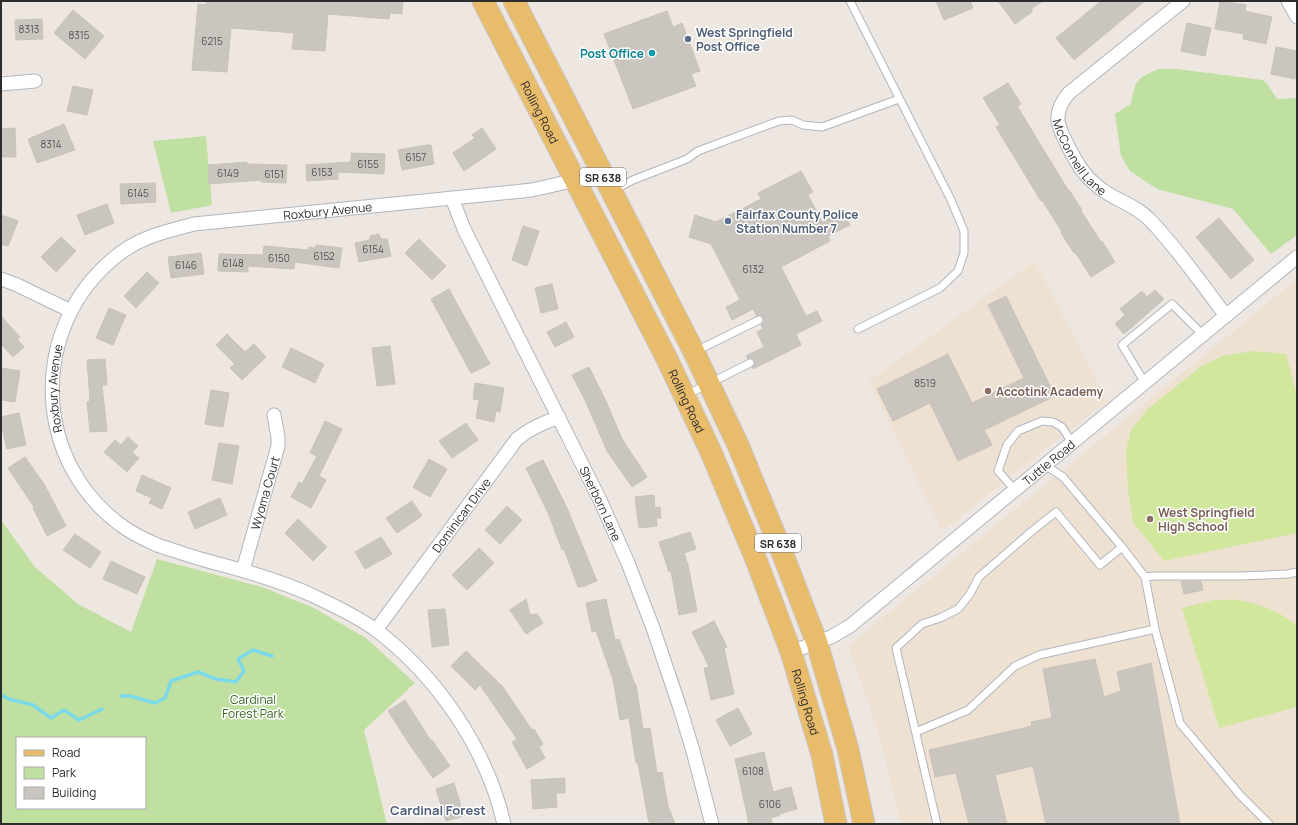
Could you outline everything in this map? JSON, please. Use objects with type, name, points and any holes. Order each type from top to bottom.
[{"type":"main road","name":"Rolling Road","points":[[483,1],[667,359],[711,452],[749,543],[791,652],[822,755],[836,824]]},
{"type":"main road","name":"SR 638","points":[[514,1],[694,352],[738,445],[780,547],[817,643],[848,749],[864,824]]},
{"type":"street","name":"McConnell Lane","points":[[1183,1],[1069,93],[1060,106],[1058,121],[1066,141],[1085,175],[1101,190],[1133,206],[1149,219],[1168,240],[1226,316]]},
{"type":"street","points":[[1288,1],[1297,17]]},
{"type":"street","points":[[1,84],[36,81]]},
{"type":"street","name":"Roxbury Avenue","points":[[504,824],[493,788],[479,755],[460,721],[436,688],[416,666],[376,630],[317,597],[273,579],[214,563],[157,545],[125,528],[108,515],[80,482],[70,464],[61,442],[55,422],[52,398],[52,377],[55,356],[59,340],[71,311],[82,293],[102,269],[115,257],[156,234],[194,224],[532,190],[575,180],[606,183]]},
{"type":"street","name":"Sherborn Lane","points":[[452,198],[464,229],[601,502],[628,563],[653,628],[680,708],[712,824]]},
{"type":"street","name":"Tuttle Road","points":[[791,652],[831,637],[850,626],[1297,257]]},
{"type":"street","points":[[1,279],[71,311]]},
{"type":"street","name":"Wyoma Court","points":[[243,570],[278,446],[274,415]]},
{"type":"street","name":"Dominican Drive","points":[[376,630],[517,439],[526,431],[559,417]]},
{"type":"lane","points":[[850,1],[951,200],[964,231],[964,253],[958,271],[940,288],[858,329]]},
{"type":"lane","points":[[606,183],[633,180],[687,158],[698,151],[779,121],[792,120],[803,125],[822,127],[899,99]]},
{"type":"lane","points":[[1145,383],[1122,345],[1172,304],[1203,335]]},
{"type":"lane","points":[[694,352],[759,320]]},
{"type":"lane","points":[[684,395],[750,363]]},
{"type":"lane","points":[[1015,490],[998,470],[1006,445],[1018,431],[1042,421],[1053,422],[1062,427],[1072,443]]},
{"type":"lane","points":[[1045,466],[1063,477],[1146,577],[1155,628],[1180,723],[1240,795],[1269,824]]},
{"type":"lane","points":[[937,824],[896,648],[922,624],[940,618],[958,609],[970,594],[980,577],[1056,512],[1100,565],[1122,547]]},
{"type":"lane","points":[[1146,577],[1240,576],[1288,574],[1297,572]]},
{"type":"lane","points":[[916,732],[968,710],[1015,666],[1039,655],[1155,628]]},
{"type":"shaded area","name":"Accotink Academy","points":[[1035,261],[1107,401],[942,531],[869,381]]},
{"type":"shaded area","name":"West Springfield High School","points":[[1297,279],[1297,824],[900,824],[880,739],[848,646]]},
{"type":"green space","points":[[1159,69],[1177,69],[1263,80],[1277,99],[1297,98],[1297,235],[1271,254],[1233,209],[1157,189],[1130,171],[1121,156],[1115,114],[1131,104],[1134,89],[1138,81],[1145,75]]},
{"type":"green space","points":[[206,136],[212,205],[171,213],[153,141]]},
{"type":"green space","points":[[1253,351],[1286,354],[1297,396],[1297,533],[1164,561],[1133,522],[1128,490],[1126,451],[1131,430],[1148,409],[1200,367],[1222,356]]},
{"type":"green space","name":"Cardinal Forest Park","points":[[1,520],[35,567],[78,604],[131,632],[157,559],[262,587],[314,608],[366,638],[415,683],[364,730],[387,824],[1,824]]},
{"type":"green space","points":[[1214,600],[1236,600],[1255,604],[1277,612],[1297,625],[1297,707],[1219,728],[1182,608]]},
{"type":"building","points":[[206,1],[403,1],[402,14],[390,13],[389,19],[328,14],[325,51],[292,49],[294,33],[231,28],[227,72],[192,70],[198,4],[206,5]]},
{"type":"building","points":[[936,1],[970,1],[973,8],[944,20]]},
{"type":"building","points":[[998,1],[1043,1],[1031,9],[1033,11],[1015,24]]},
{"type":"building","points":[[1101,1],[1145,1],[1074,60],[1056,38]]},
{"type":"building","points":[[1220,1],[1246,5],[1245,11],[1272,17],[1266,44],[1243,39],[1244,34],[1215,29]]},
{"type":"building","points":[[73,10],[104,36],[85,59],[54,33]]},
{"type":"building","name":"Post Office","points":[[667,11],[673,27],[682,23],[700,71],[691,74],[696,86],[633,109],[604,34]]},
{"type":"building","points":[[42,19],[43,39],[16,40],[15,20]]},
{"type":"building","points":[[1187,23],[1211,28],[1205,56],[1181,51]]},
{"type":"building","points":[[1276,47],[1297,51],[1295,79],[1271,74]]},
{"type":"building","points":[[1008,83],[1021,104],[1017,106],[1068,190],[1082,210],[1081,211],[1115,262],[1091,277],[1061,233],[1062,232],[1042,200],[1041,201],[996,127],[1000,125],[983,98]]},
{"type":"building","points":[[73,86],[93,90],[87,115],[67,111]]},
{"type":"building","points":[[64,124],[75,150],[37,163],[28,139]]},
{"type":"building","points":[[15,128],[16,157],[1,157],[1,129]]},
{"type":"building","points":[[482,128],[496,149],[464,171],[453,153],[475,138],[472,135]]},
{"type":"building","points":[[431,145],[434,164],[402,170],[398,150]]},
{"type":"building","points":[[351,153],[385,154],[384,174],[338,172],[338,179],[307,181],[306,165],[351,162]]},
{"type":"building","points":[[247,162],[247,164],[287,165],[286,183],[261,182],[261,180],[209,184],[208,165]]},
{"type":"building","points":[[801,171],[813,192],[808,195],[822,222],[843,211],[850,225],[828,236],[830,241],[781,267],[806,316],[817,311],[822,321],[796,334],[801,345],[753,369],[752,367],[755,364],[754,360],[751,358],[748,359],[746,356],[764,347],[757,332],[763,329],[761,325],[764,318],[757,316],[753,309],[732,320],[726,307],[740,300],[711,244],[689,237],[695,215],[716,222],[761,199],[758,193]]},
{"type":"building","points":[[155,183],[156,202],[121,204],[120,184]]},
{"type":"building","points":[[107,204],[114,223],[85,235],[77,215]]},
{"type":"building","points":[[1,215],[18,221],[8,246],[1,244]]},
{"type":"building","points":[[1219,218],[1254,260],[1231,279],[1196,237]]},
{"type":"building","points":[[523,226],[539,231],[527,266],[512,260]]},
{"type":"building","points":[[379,234],[381,239],[387,239],[391,256],[359,262],[355,243],[370,240],[370,236]]},
{"type":"building","points":[[61,237],[76,251],[56,272],[41,257]]},
{"type":"building","points":[[419,239],[446,266],[432,280],[405,253]]},
{"type":"building","points":[[316,245],[342,248],[339,268],[295,262],[294,269],[248,266],[248,272],[218,271],[219,254],[263,255],[264,246],[309,250],[309,247],[315,248]]},
{"type":"building","points":[[201,253],[204,274],[171,278],[168,257]]},
{"type":"building","points":[[147,272],[159,283],[136,308],[124,296]]},
{"type":"building","points":[[552,284],[558,309],[541,313],[535,288]]},
{"type":"building","points":[[449,289],[490,364],[471,373],[431,299]]},
{"type":"building","points":[[1155,290],[1164,299],[1124,334],[1115,324],[1125,315],[1120,309],[1142,291],[1147,297]]},
{"type":"building","name":"Accotink Academy","points":[[1006,296],[1055,396],[984,430],[992,445],[958,461],[930,403],[893,421],[877,389],[948,354],[972,403],[1024,378],[988,305]]},
{"type":"building","points":[[109,308],[126,315],[113,345],[96,338]]},
{"type":"building","points":[[1,316],[20,337],[17,339],[24,347],[13,357],[1,344]]},
{"type":"building","points":[[566,322],[574,337],[555,347],[547,332]]},
{"type":"building","points":[[227,334],[245,352],[254,344],[266,357],[242,380],[230,368],[235,364],[216,345]]},
{"type":"building","points":[[390,346],[395,384],[377,386],[372,348]]},
{"type":"building","points":[[291,348],[324,364],[315,383],[282,367]]},
{"type":"building","points":[[105,359],[107,385],[102,385],[107,431],[90,432],[87,402],[90,401],[87,360]]},
{"type":"building","points":[[589,367],[605,399],[622,439],[647,477],[632,487],[607,451],[586,402],[572,375]]},
{"type":"building","points":[[1,368],[20,371],[15,402],[1,400]]},
{"type":"building","points":[[475,383],[504,388],[500,412],[496,411],[494,422],[476,418],[479,400],[473,399]]},
{"type":"building","points":[[211,390],[229,393],[223,427],[205,424]]},
{"type":"building","points":[[19,413],[26,445],[7,449],[1,417]]},
{"type":"building","points":[[325,421],[342,429],[319,476],[326,480],[311,508],[291,497],[299,482],[302,484],[317,456],[310,453]]},
{"type":"building","points":[[466,423],[478,440],[452,458],[439,441]]},
{"type":"building","points":[[128,437],[138,446],[132,452],[139,458],[127,472],[104,452],[115,440],[121,445]]},
{"type":"building","points":[[219,443],[239,446],[232,484],[212,480]]},
{"type":"building","points":[[25,457],[44,484],[66,526],[47,536],[33,508],[34,507],[8,468]]},
{"type":"building","points":[[429,459],[447,469],[430,497],[413,487]]},
{"type":"building","points":[[543,460],[567,508],[597,581],[582,587],[578,587],[564,549],[562,550],[549,515],[526,468]]},
{"type":"building","points":[[142,475],[171,488],[162,509],[149,503],[152,498],[136,491]]},
{"type":"building","points":[[654,495],[655,508],[660,507],[661,518],[656,518],[657,526],[639,528],[635,497]]},
{"type":"building","points":[[220,498],[227,515],[195,529],[188,512]]},
{"type":"building","points":[[412,501],[422,516],[397,533],[386,518]]},
{"type":"building","points":[[507,506],[522,520],[500,544],[485,530]]},
{"type":"building","points":[[298,519],[327,547],[313,561],[285,533]]},
{"type":"building","points":[[690,532],[696,549],[684,553],[688,565],[697,611],[679,615],[671,571],[669,572],[659,542]]},
{"type":"building","points":[[75,534],[101,552],[90,568],[63,550]]},
{"type":"building","points":[[381,537],[392,554],[365,569],[355,552]]},
{"type":"building","points":[[479,548],[494,563],[467,590],[452,575]]},
{"type":"building","points":[[111,561],[145,577],[137,594],[103,579]]},
{"type":"building","points":[[1181,581],[1201,581],[1203,590],[1184,594]]},
{"type":"building","points":[[526,599],[530,615],[537,614],[543,623],[526,634],[510,610]]},
{"type":"building","points":[[606,599],[615,640],[619,639],[636,685],[643,729],[650,728],[657,773],[662,772],[668,806],[675,824],[650,824],[648,818],[638,763],[636,763],[629,718],[620,720],[613,679],[596,631],[592,632],[586,603]]},
{"type":"building","points":[[445,609],[449,645],[432,647],[428,610]]},
{"type":"building","points":[[714,621],[727,647],[724,648],[734,694],[711,700],[704,668],[709,667],[692,632]]},
{"type":"building","points":[[466,651],[503,687],[532,730],[534,729],[543,744],[539,747],[545,758],[527,769],[512,742],[517,739],[480,685],[475,690],[451,666]]},
{"type":"building","points":[[1095,659],[1104,697],[1121,691],[1117,672],[1151,663],[1180,824],[1046,824],[1033,766],[995,775],[1007,824],[969,824],[956,773],[935,777],[929,750],[1032,726],[1031,722],[1052,718],[1043,669]]},
{"type":"building","points":[[405,700],[431,741],[432,740],[450,766],[433,778],[388,711]]},
{"type":"building","points":[[738,708],[752,734],[730,746],[716,720]]},
{"type":"building","points":[[764,752],[773,792],[791,787],[797,809],[771,818],[772,824],[749,824],[735,759]]},
{"type":"building","points":[[565,778],[565,793],[556,793],[557,807],[533,809],[531,780]]},
{"type":"building","points":[[454,783],[464,816],[446,821],[436,789]]},
{"type":"waterway","points":[[121,696],[130,696],[155,703],[165,698],[171,681],[198,672],[216,679],[236,682],[244,671],[238,659],[253,650],[272,656]]},
{"type":"waterway","points":[[1,695],[9,699],[33,705],[51,718],[64,710],[79,720],[102,709]]},
{"type":"place","name":"West Springfield Post Office","points":[[688,39]]},
{"type":"place","name":"Post Office","points":[[652,53]]},
{"type":"place","name":"Fairfax County Police Station Number 7","points":[[728,221]]},
{"type":"place","name":"Accotink Academy","points":[[988,391]]},
{"type":"place","name":"West Springfield High School","points":[[1150,519]]},
{"type":"district","name":"Cardinal Forest","points":[[438,810]]}]
